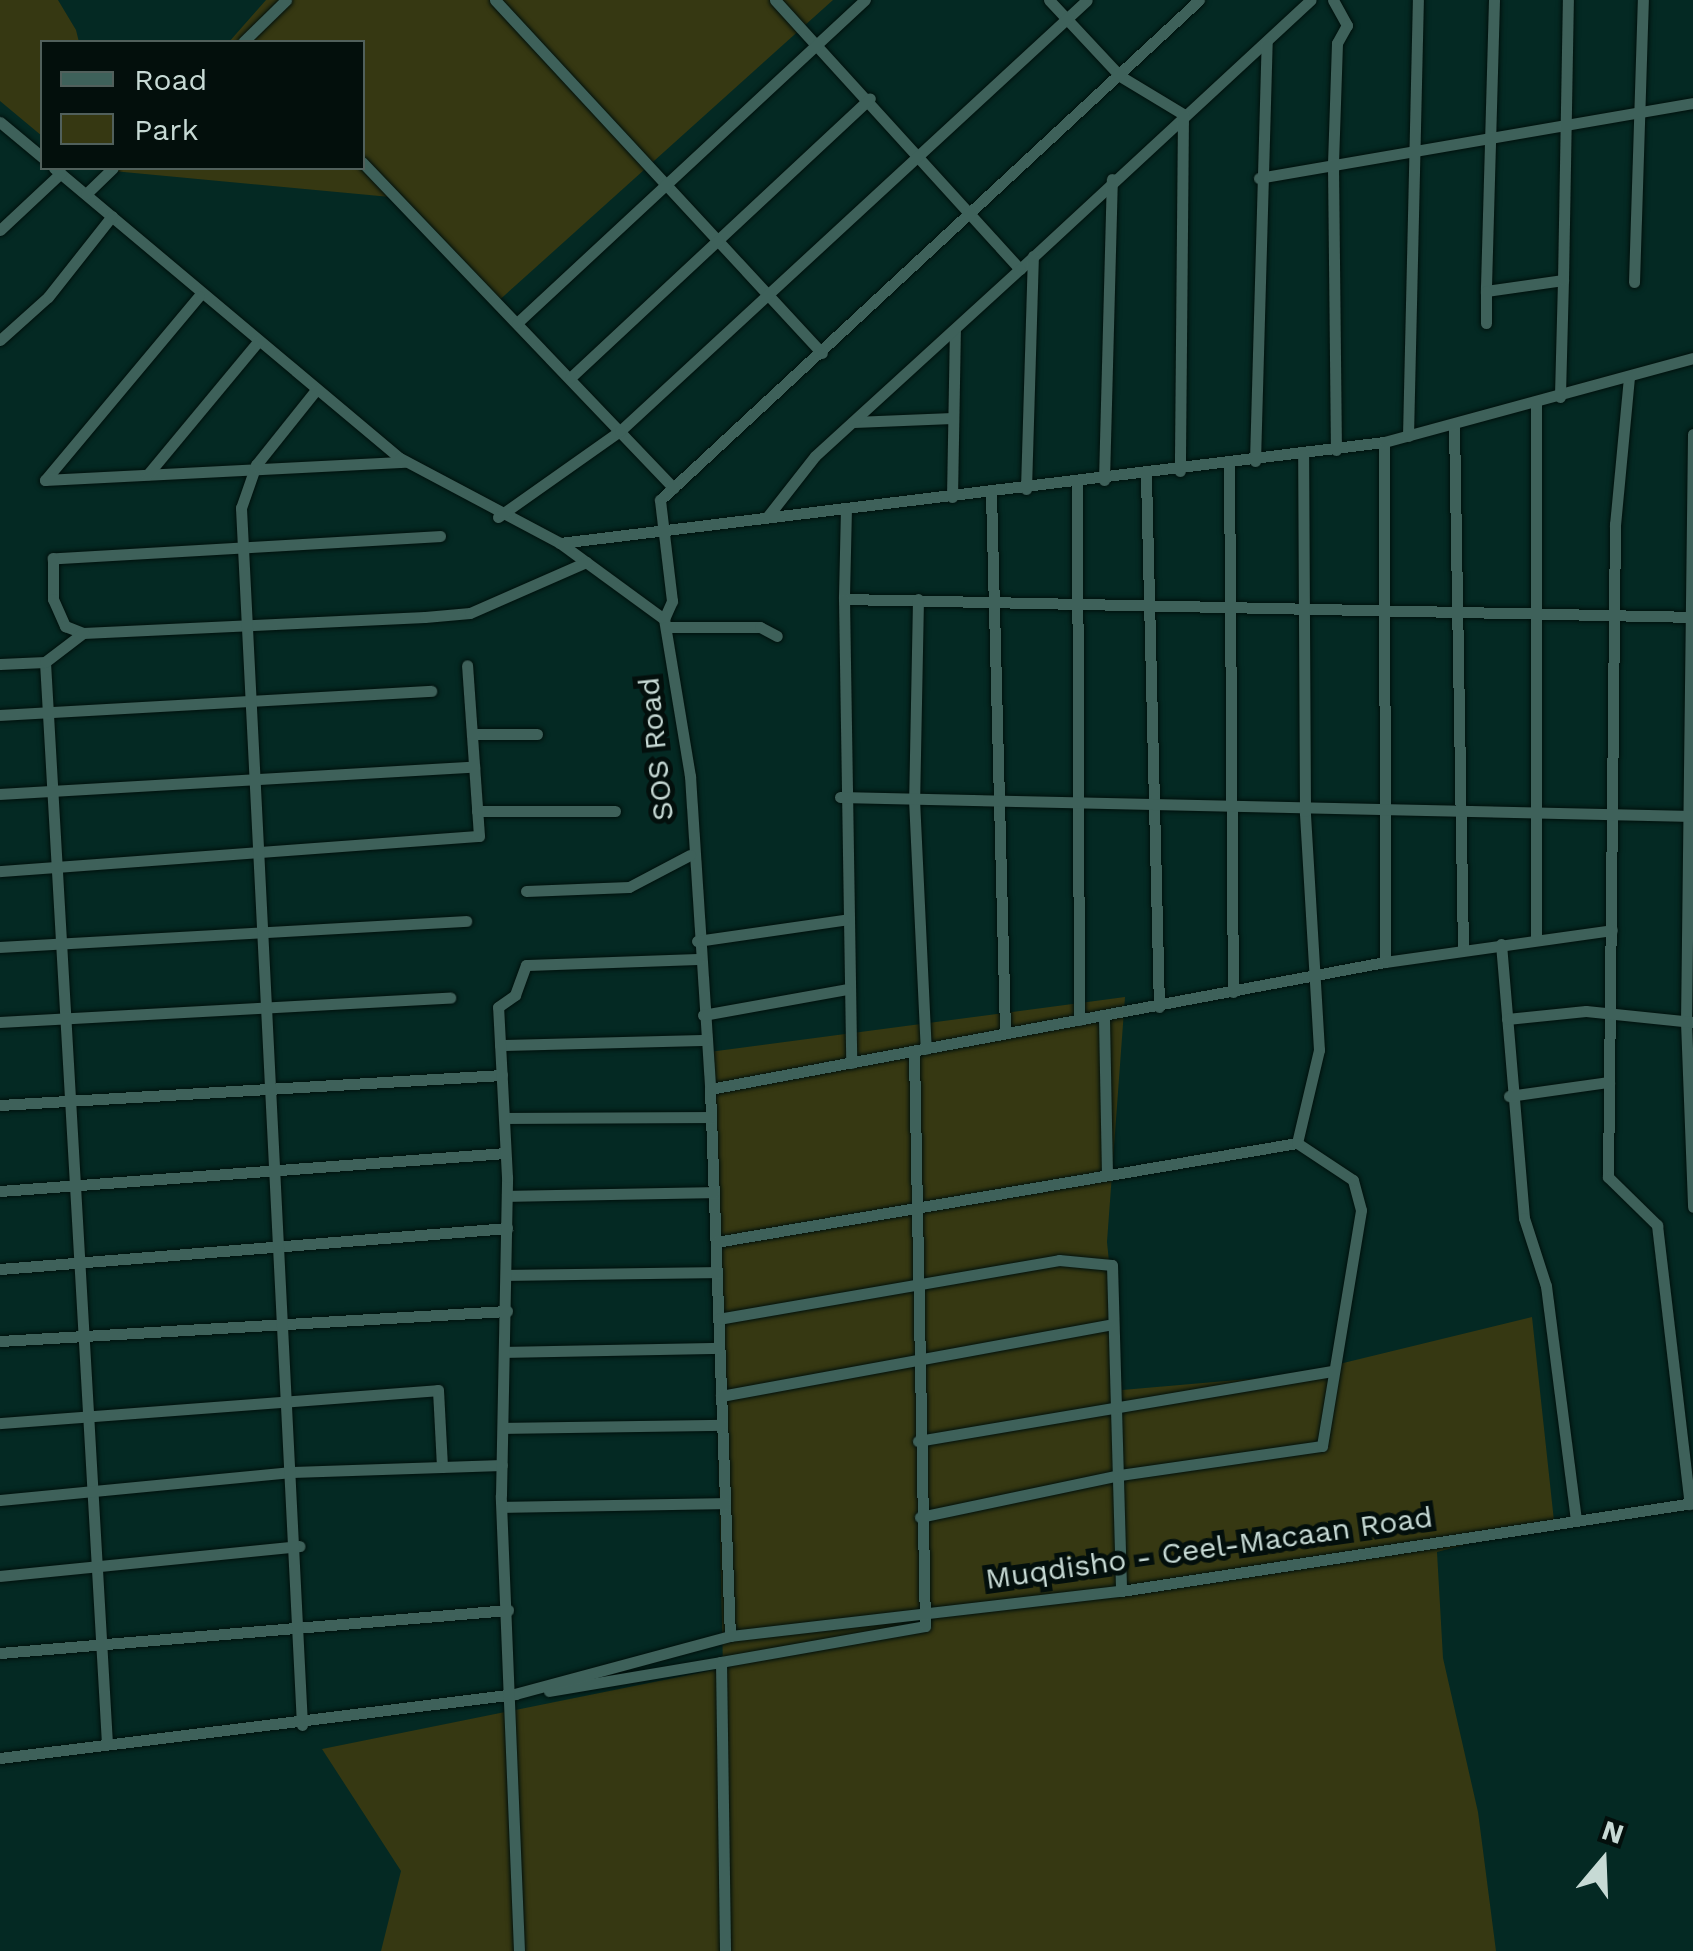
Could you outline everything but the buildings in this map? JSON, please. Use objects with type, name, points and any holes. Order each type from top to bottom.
[{"type":"street","points":[[247,40],[286,0]]},
{"type":"street","points":[[494,0],[822,354]]},
{"type":"street","points":[[774,0],[870,98],[974,212],[1020,269]]},
{"type":"street","points":[[517,323],[865,0]]},
{"type":"street","points":[[1049,0],[1120,76],[1183,114]]},
{"type":"street","points":[[498,518],[620,431],[1087,0]]},
{"type":"street","points":[[662,527],[660,500],[822,354],[1199,0]]},
{"type":"street","points":[[768,516],[853,422],[1310,0]]},
{"type":"street","points":[[1332,0],[1347,26],[1337,44],[1336,450]]},
{"type":"street","points":[[1408,436],[1418,0]]},
{"type":"street","points":[[1486,323],[1487,140],[1494,0]]},
{"type":"street","points":[[1560,397],[1568,0]]},
{"type":"street","points":[[1634,282],[1644,0]]},
{"type":"street","points":[[1255,461],[1259,178],[1267,42]]},
{"type":"street","points":[[570,378],[870,98]]},
{"type":"street","points":[[1259,178],[1693,103]]},
{"type":"street","points":[[1180,471],[1183,114]]},
{"type":"street","points":[[0,122],[40,156]]},
{"type":"street","points":[[365,165],[674,488]]},
{"type":"street","points":[[0,230],[58,170],[256,344],[406,462],[498,518],[560,544],[665,623],[760,627],[776,636]]},
{"type":"street","points":[[86,194],[111,170]]},
{"type":"street","points":[[1104,480],[1112,179]]},
{"type":"street","points":[[0,340],[112,216]]},
{"type":"street","points":[[1026,489],[1033,256]]},
{"type":"street","points":[[1486,291],[1563,280]]},
{"type":"street","points":[[199,296],[45,480],[406,462]]},
{"type":"street","points":[[952,497],[955,330]]},
{"type":"street","points":[[148,474],[256,344]]},
{"type":"street","points":[[560,544],[662,527],[1146,476],[1336,450],[1536,404],[1693,358]]},
{"type":"street","points":[[1628,377],[1612,618],[1608,1177],[1646,1206],[1664,1260],[1692,1503]]},
{"type":"street","points":[[302,1725],[300,1546],[284,1398],[242,549],[254,469],[315,392]]},
{"type":"street","points":[[1536,404],[1531,617],[1536,940]]},
{"type":"street","points":[[853,422],[953,418]]},
{"type":"street","points":[[1454,424],[1459,616],[1457,813],[1463,950]]},
{"type":"street","points":[[1693,434],[1693,1207]]},
{"type":"street","points":[[1384,442],[1378,616],[1385,962]]},
{"type":"street","points":[[1296,1143],[1317,1076],[1305,811],[1303,454]]},
{"type":"street","points":[[1229,464],[1227,809],[1233,992]]},
{"type":"street","points":[[1146,476],[1150,606],[1148,807],[1159,1007]]},
{"type":"street","points":[[1076,483],[1072,805],[1080,1020]]},
{"type":"street","points":[[991,493],[995,801],[1005,1033]]},
{"type":"street","points":[[846,508],[840,798],[842,920],[851,1062]]},
{"type":"street","name":"SOS Road","points":[[662,527],[672,601],[665,623],[690,776],[690,855],[710,1088],[730,1636]]},
{"type":"street","points":[[83,633],[59,616],[53,558],[440,536]]},
{"type":"street","points":[[0,664],[45,662],[83,633],[470,613],[586,562]]},
{"type":"street","points":[[844,599],[1075,602],[1378,616],[1691,617]]},
{"type":"street","points":[[0,1758],[107,1743],[302,1725],[891,1638],[925,1626],[914,1284],[920,1050],[914,800],[918,599]]},
{"type":"street","points":[[45,662],[107,1743]]},
{"type":"street","points":[[0,871],[464,842],[479,836],[467,665]]},
{"type":"street","points":[[0,715],[431,691]]},
{"type":"street","points":[[472,734],[537,734]]},
{"type":"street","points":[[0,794],[474,767]]},
{"type":"street","points":[[840,798],[1305,811],[1690,816]]},
{"type":"street","points":[[477,811],[615,811]]},
{"type":"street","points":[[526,891],[629,888],[690,855]]},
{"type":"street","points":[[697,941],[842,920]]},
{"type":"street","points":[[0,947],[466,921]]},
{"type":"street","points":[[710,1088],[1005,1033],[1104,1019],[1385,962],[1612,930]]},
{"type":"street","points":[[1501,944],[1509,1096],[1576,1520]]},
{"type":"street","points":[[518,1951],[514,1694],[502,1507],[507,1196],[498,1007],[515,995],[526,965],[699,960]]},
{"type":"street","points":[[704,1015],[847,989]]},
{"type":"street","points":[[0,1022],[450,998]]},
{"type":"street","points":[[1507,1020],[1610,1016],[1690,1022]]},
{"type":"street","points":[[1104,1019],[1107,1170]]},
{"type":"street","points":[[500,1045],[706,1040]]},
{"type":"street","points":[[0,1105],[502,1075]]},
{"type":"street","points":[[1509,1096],[1609,1082]]},
{"type":"street","points":[[504,1118],[711,1118]]},
{"type":"street","points":[[716,1242],[1107,1170],[1296,1143],[1353,1180],[1361,1210],[1330,1371],[1322,1446],[1120,1475],[920,1518]]},
{"type":"street","points":[[0,1190],[74,1180],[272,1165],[506,1154]]},
{"type":"street","points":[[507,1196],[714,1192]]},
{"type":"street","points":[[0,1269],[507,1228]]},
{"type":"street","points":[[718,1319],[914,1284],[1097,1259],[1112,1265],[1108,1325],[1118,1404],[1121,1591]]},
{"type":"street","points":[[507,1275],[716,1272]]},
{"type":"street","points":[[0,1342],[280,1320],[507,1312]]},
{"type":"street","points":[[721,1396],[1108,1325]]},
{"type":"street","points":[[506,1352],[720,1348]]},
{"type":"street","points":[[918,1441],[1330,1371]]},
{"type":"street","points":[[0,1423],[284,1398],[438,1390],[442,1467]]},
{"type":"street","points":[[503,1428],[722,1425]]},
{"type":"street","points":[[0,1500],[292,1472],[502,1465]]},
{"type":"street","points":[[502,1507],[725,1503]]},
{"type":"street","name":"Muqdisho - Ceel-Macaan Road","points":[[514,1694],[730,1636],[925,1609],[1121,1591],[1692,1503]]},
{"type":"street","points":[[0,1576],[300,1546]]},
{"type":"street","points":[[0,1653],[508,1610]]},
{"type":"street","points":[[721,1662],[726,1951]]},
{"type":"green space","points":[[0,0],[58,0],[78,40],[40,40],[40,134],[0,101]]},
{"type":"green space","points":[[266,0],[833,0],[495,304],[401,198],[102,170],[365,170],[365,40],[231,40]]},
{"type":"green space","points":[[1125,997],[1107,1242],[1122,1390],[1294,1375],[1532,1317],[1554,1521],[1437,1552],[1443,1658],[1478,1812],[1496,1951],[381,1951],[401,1871],[322,1749],[723,1668],[709,1052]]}]
